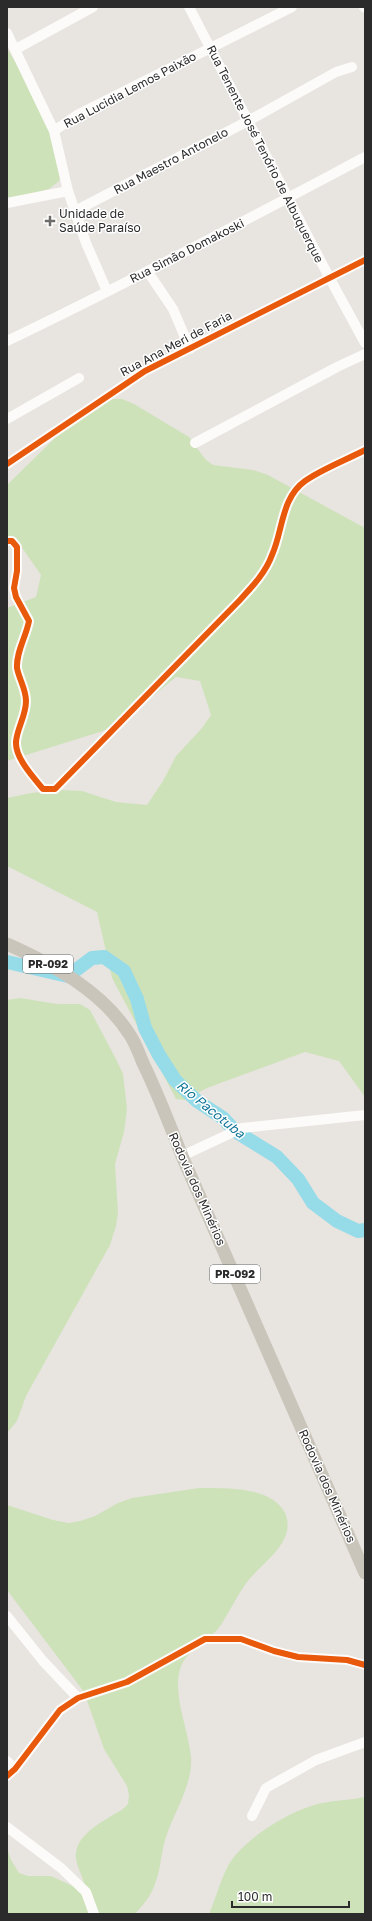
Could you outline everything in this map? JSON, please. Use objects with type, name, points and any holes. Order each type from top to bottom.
[{"type":"main road","name":"Rodovia dos Minérios","points":[[7,944],[41,959],[82,985],[103,1002],[130,1035],[156,1089],[182,1156],[365,1573]]},
{"type":"street","points":[[16,49],[93,7]]},
{"type":"street","name":"Rua Tenente José Tenório de Albuquerque","points":[[189,7],[329,277],[365,343]]},
{"type":"street","name":"Rua Lucidia Lemos Paixão","points":[[54,131],[78,115],[292,7]]},
{"type":"street","points":[[7,33],[54,131],[68,191],[107,291]]},
{"type":"street","name":"Rua Maestro Antonelo","points":[[75,211],[248,121],[336,72],[352,67]]},
{"type":"street","name":"Rua Simão Domakoski","points":[[7,341],[148,272],[365,158]]},
{"type":"street","points":[[7,202],[68,191]]},
{"type":"street","name":"Rua Ana Meri de Faria","points":[[7,464],[144,371],[365,260]]},
{"type":"street","points":[[148,272],[173,309],[190,349]]},
{"type":"street","points":[[194,443],[337,367],[365,354]]},
{"type":"street","points":[[7,419],[79,378]]},
{"type":"street","points":[[7,541],[12,542],[16,548],[17,571],[14,588],[16,597],[29,621],[26,636],[18,654],[17,669],[26,696],[26,710],[16,743],[22,762],[44,790],[55,789],[258,580],[273,554],[288,502],[294,492],[305,481],[365,450]]},
{"type":"street","points":[[182,1156],[242,1128],[361,1116],[365,1110]]},
{"type":"street","points":[[7,1616],[43,1661],[78,1698]]},
{"type":"street","points":[[11,1773],[60,1710],[78,1698],[126,1682],[205,1639],[241,1639],[298,1658],[347,1660],[365,1665]]},
{"type":"street","points":[[252,1816],[266,1788],[316,1760],[365,1742]]},
{"type":"street","points":[[7,1761],[11,1773]]},
{"type":"street","points":[[7,1827],[61,1868],[86,1892],[94,1914]]},
{"type":"green space","points":[[7,48],[41,106],[63,167],[59,181],[49,189],[7,200]]},
{"type":"green space","points":[[110,399],[122,399],[134,404],[189,437],[205,459],[213,465],[253,470],[268,475],[365,528],[365,1097],[339,1061],[305,1052],[207,1088],[185,1100],[176,1099],[112,978],[97,912],[7,866],[7,798],[31,793],[62,790],[82,791],[116,802],[147,805],[163,781],[176,756],[202,728],[211,715],[200,681],[176,677],[122,721],[103,731],[7,761],[7,608],[36,597],[41,575],[16,539],[7,542],[7,485],[54,439],[70,420]]},
{"type":"green space","points":[[20,998],[57,1004],[80,1004],[90,1010],[123,1074],[127,1109],[124,1132],[115,1164],[118,1213],[116,1226],[110,1245],[26,1396],[17,1421],[7,1433],[7,1000]]},
{"type":"green space","points":[[199,1488],[246,1490],[259,1493],[279,1504],[285,1513],[288,1524],[282,1543],[245,1585],[218,1629],[186,1657],[179,1672],[179,1696],[190,1746],[191,1767],[186,1788],[166,1837],[159,1872],[153,1888],[135,1914],[7,1914],[7,1848],[11,1860],[19,1873],[28,1876],[51,1876],[79,1889],[84,1883],[76,1859],[76,1850],[80,1842],[92,1829],[123,1809],[128,1804],[129,1795],[127,1786],[104,1749],[84,1692],[7,1590],[7,1505],[53,1520],[69,1523],[95,1516],[118,1503],[132,1498]]},
{"type":"green space","points":[[365,1797],[365,1914],[209,1914],[228,1866],[234,1857],[253,1838],[289,1815],[311,1806]]},
{"type":"waterway","name":"Rio Pacotuba","points":[[7,962],[68,976],[92,958],[104,957],[124,971],[137,999],[145,1028],[159,1055],[175,1080],[197,1101],[223,1118],[235,1131],[277,1157],[298,1179],[313,1203],[337,1221],[358,1231],[365,1230]]},
{"type":"cycle path","points":[[7,464],[145,371],[365,260]]},
{"type":"cycle path","points":[[7,541],[12,541],[17,547],[17,571],[14,588],[16,597],[29,621],[17,662],[17,668],[25,692],[26,701],[25,712],[16,742],[17,748],[19,755],[30,774],[43,789],[55,789],[238,602],[257,580],[266,568],[276,546],[287,506],[291,496],[297,488],[319,472],[365,450]]},
{"type":"cycle path","points":[[7,1776],[15,1769],[60,1710],[78,1698],[127,1682],[205,1639],[241,1639],[274,1651],[298,1657],[347,1660],[365,1665]]},
{"type":"place","name":"Unidade de Saúde Paraíso","points":[[50,221]]}]
